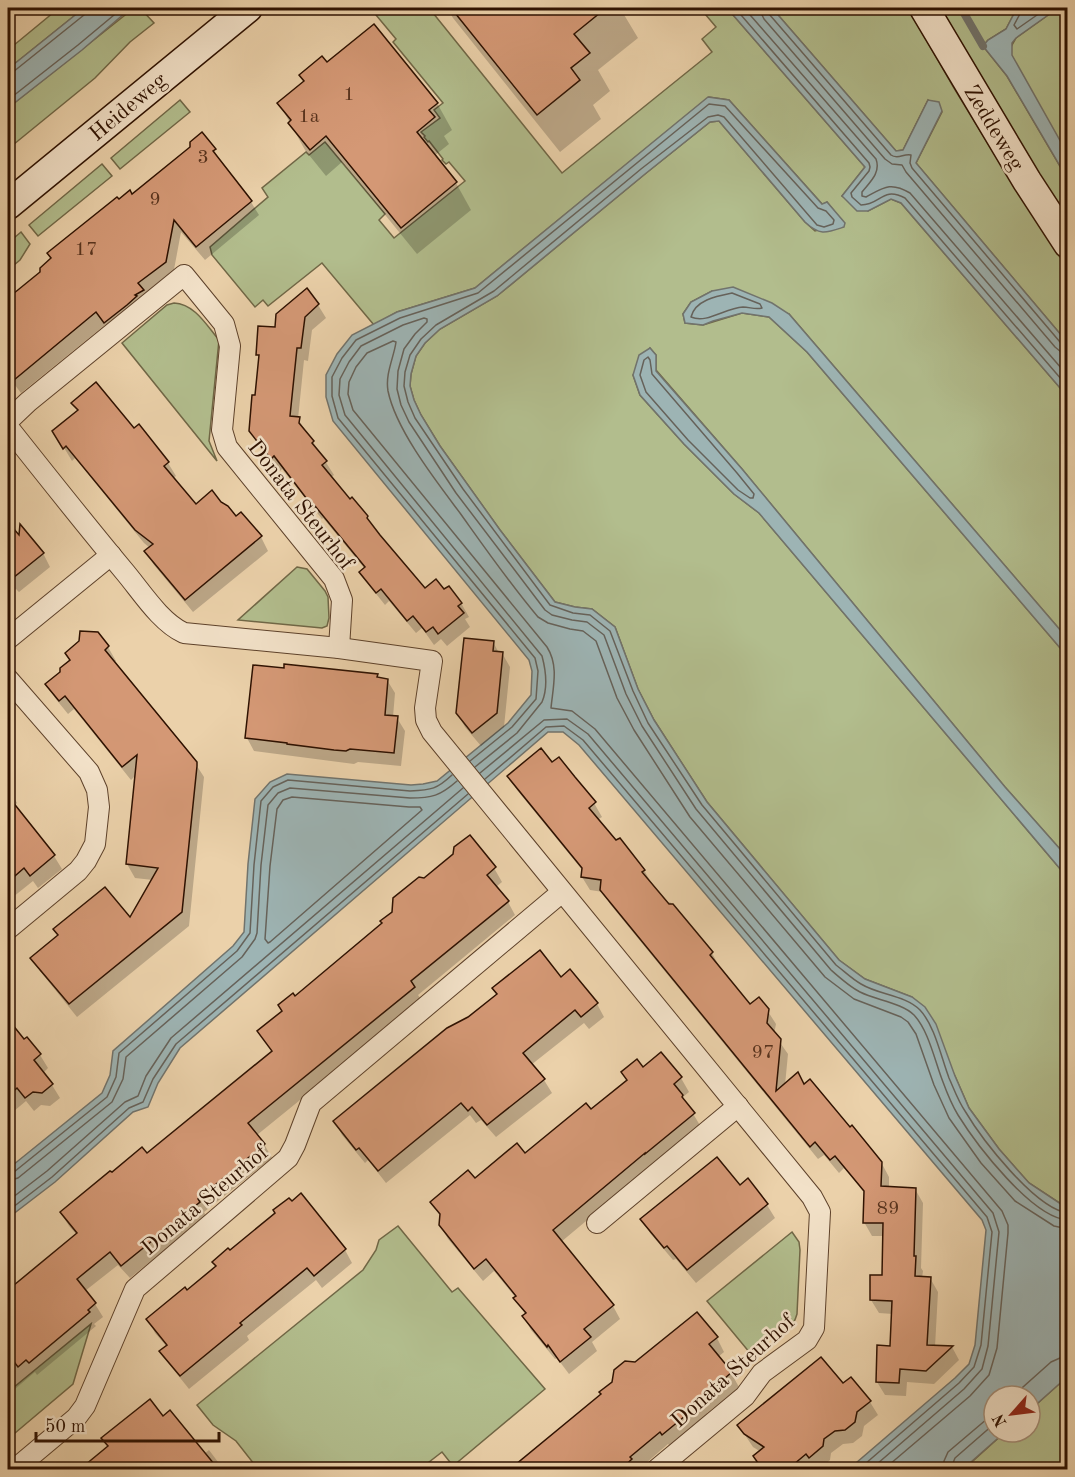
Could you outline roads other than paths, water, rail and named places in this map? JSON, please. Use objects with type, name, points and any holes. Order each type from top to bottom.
[{"type":"street","name":"Heideweg","points":[[8,205],[248,8]]},
{"type":"street","name":"Zeddeweg","points":[[924,8],[1027,181],[1068,244]]},
{"type":"street","name":"Donata Steurhof","points":[[8,421],[28,402],[184,275],[224,324],[230,346],[222,430],[227,447],[334,579],[342,600],[339,648]]},
{"type":"street","name":"Donata Steurhof","points":[[8,427],[111,555],[174,628],[184,633],[339,648],[432,661],[425,708],[426,720],[432,732],[812,1197],[820,1212],[814,1328],[807,1340],[762,1373],[745,1396],[656,1470]]},
{"type":"street","points":[[8,639],[111,555]]},
{"type":"street","points":[[8,679],[89,772],[97,790],[99,807],[95,844],[86,861],[78,871],[8,928]]},
{"type":"street","name":"Donata Steurhof","points":[[14,1470],[76,1418],[85,1406],[135,1289],[288,1158],[311,1103],[562,892]]},
{"type":"street","points":[[597,1223],[738,1106]]},
{"type":"water","points":[[84,8],[127,8],[125,13],[82,50],[8,108],[8,69]]},
{"type":"water","points":[[727,8],[772,8],[896,151],[903,150],[928,100],[939,102],[942,111],[916,163],[1067,342],[1067,396],[901,203],[891,199],[868,211],[857,211],[842,196],[865,167]]},
{"type":"water","points":[[1017,8],[1058,8],[1016,38],[1012,43],[1012,55],[1067,153],[1067,178],[1007,76],[983,46],[988,40],[1006,29]]},
{"type":"water","points":[[708,97],[729,100],[822,204],[827,202],[845,223],[844,227],[832,231],[815,230],[805,222],[719,121],[710,122],[497,296],[440,329],[425,343],[416,356],[410,386],[421,415],[440,446],[555,602],[592,609],[615,627],[638,689],[654,720],[707,802],[839,960],[865,979],[912,997],[925,1007],[936,1024],[969,1108],[999,1149],[1029,1183],[1067,1208],[1067,1377],[1042,1399],[1042,1384],[982,1384],[982,1444],[991,1444],[963,1469],[849,1469],[969,1364],[975,1345],[986,1230],[982,1220],[579,745],[563,732],[548,732],[180,1048],[158,1083],[148,1107],[133,1112],[55,1182],[8,1218],[8,1169],[102,1093],[110,1075],[113,1051],[233,946],[244,932],[255,799],[270,782],[287,774],[411,785],[437,781],[508,723],[531,695],[532,671],[529,660],[333,421],[326,397],[326,375],[337,354],[352,335],[397,312],[475,288]]},
{"type":"water","points":[[733,287],[772,303],[789,314],[1067,638],[1067,656],[807,352],[769,317],[742,313],[703,325],[685,323],[683,314],[691,302],[712,291]]},
{"type":"water","points":[[650,348],[656,355],[656,371],[742,469],[1005,787],[1067,857],[1067,877],[759,513],[734,494],[684,444],[640,395],[633,375],[639,355]]},
{"type":"waterway","points":[[961,8],[983,46]]}]
